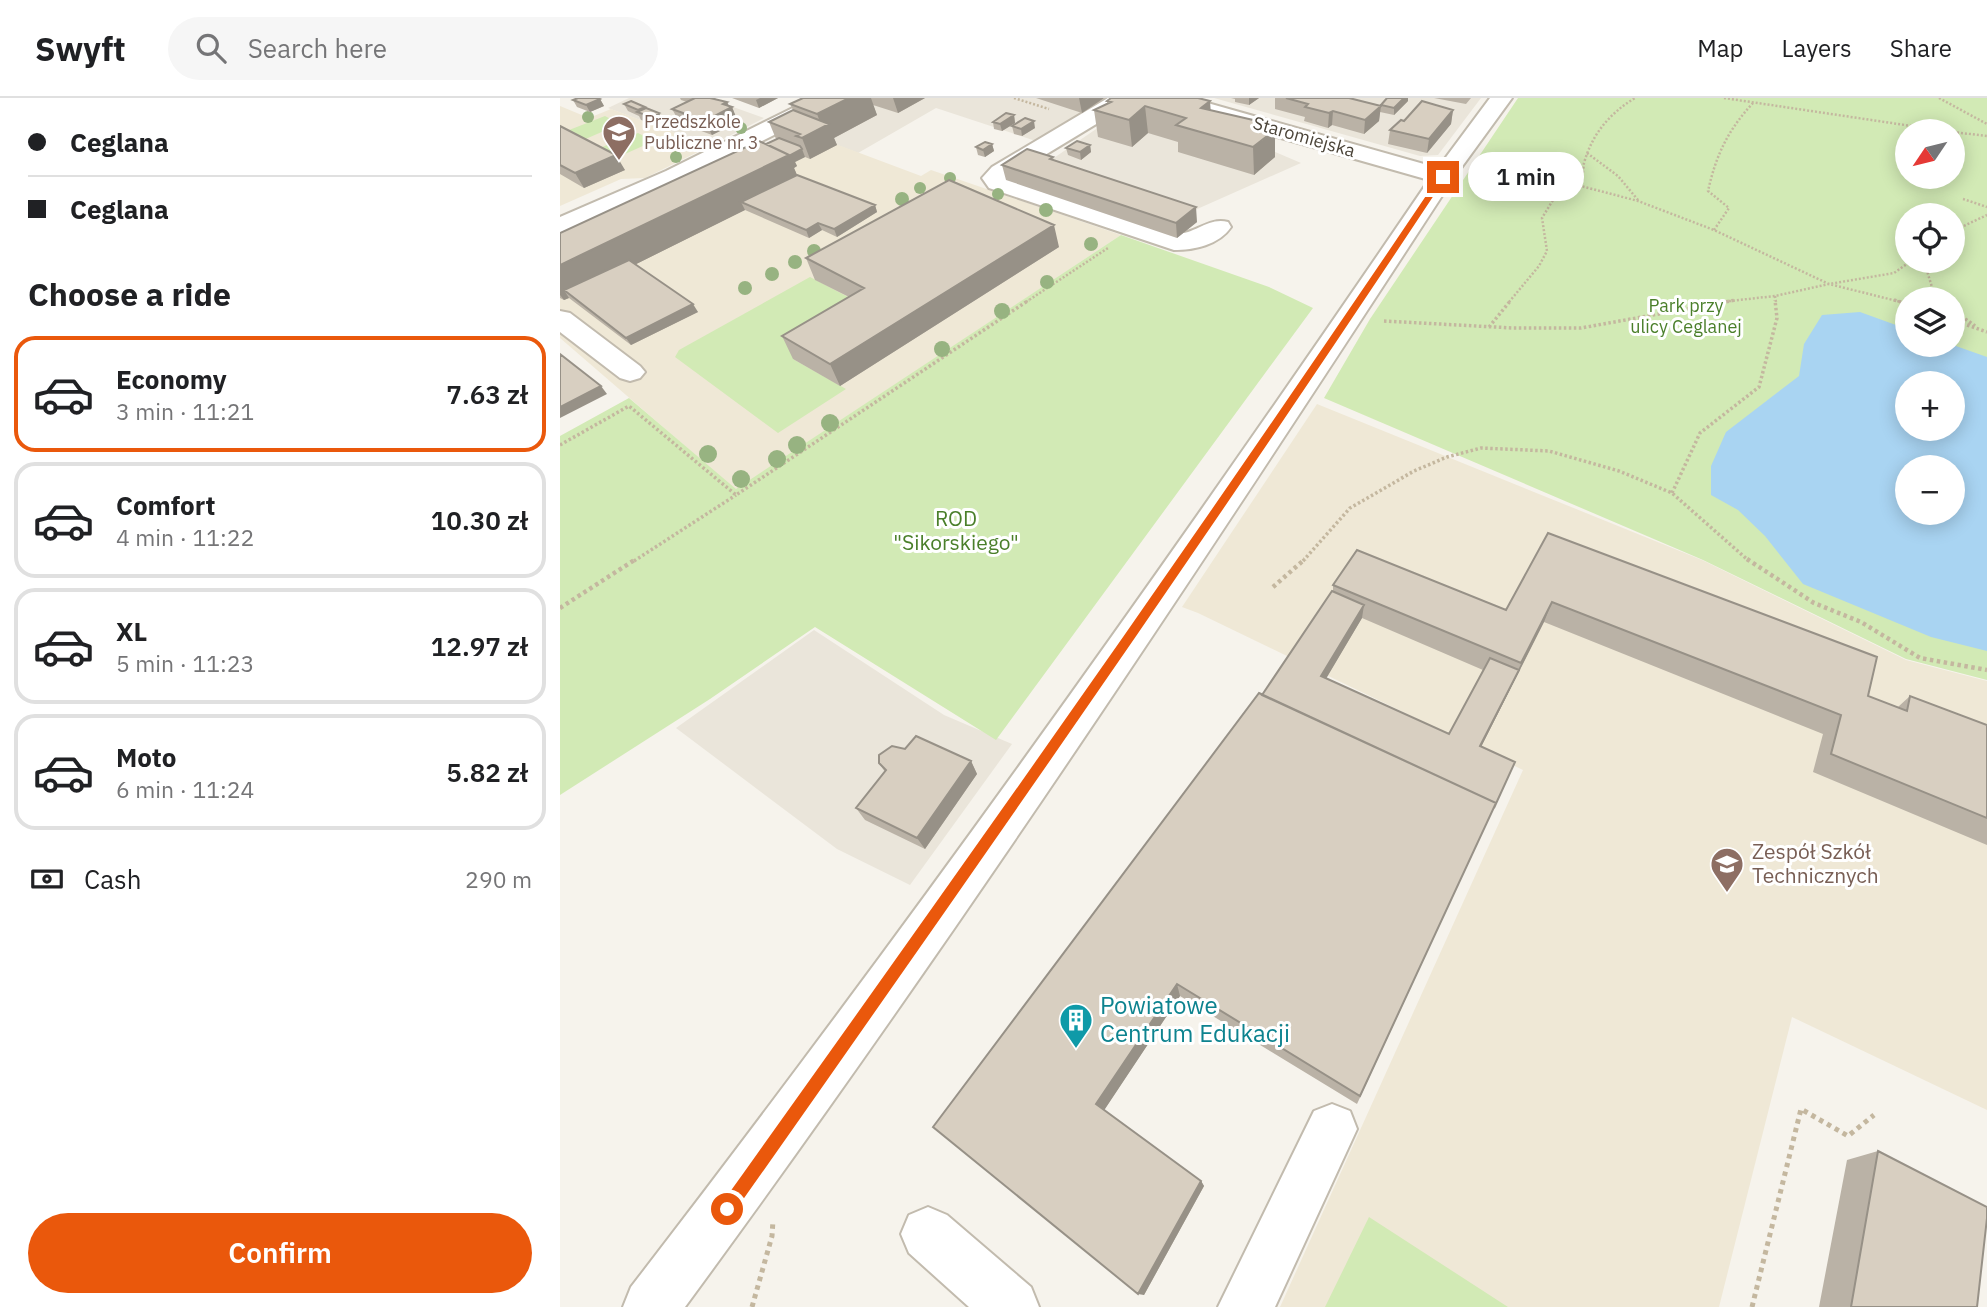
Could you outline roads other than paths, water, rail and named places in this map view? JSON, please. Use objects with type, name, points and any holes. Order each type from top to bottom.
[{"type":"street","points":[[560,226],[674,176],[830,98]]},
{"type":"street","points":[[1123,98],[1000,172],[995,178],[997,183],[1174,242],[1193,242],[1219,227]]},
{"type":"street","name":"Staromiejska","points":[[1166,98],[1446,173]]},
{"type":"street","points":[[651,1307],[752,1175],[1040,767],[1446,173],[1501,98]]},
{"type":"street","points":[[560,319],[630,372]]},
{"type":"street","points":[[1246,1307],[1332,1129]]},
{"type":"street","points":[[928,1234],[1011,1307]]},
{"type":"water","points":[[1860,312],[1895,325],[1895,357],[1965,357],[1965,349],[1987,357],[1987,651],[1931,637],[1803,584],[1765,536],[1738,510],[1711,495],[1711,466],[1726,432],[1799,376],[1804,344],[1822,315]]},
{"type":"place","name":"Przedszkole Publiczne nr 3","points":[[619,162]]},
{"type":"place","name":"Zespół Szkół Technicznych","points":[[1727,894]]},
{"type":"place","name":"Powiatowe Centrum Edukacji","points":[[1076,1050]]},
{"type":"park label","name":"Park przy ulicy Ceglanej","points":[[1686,316]]},
{"type":"park label","name":"ROD \"Sikorskiego\"","points":[[956,531]]}]
